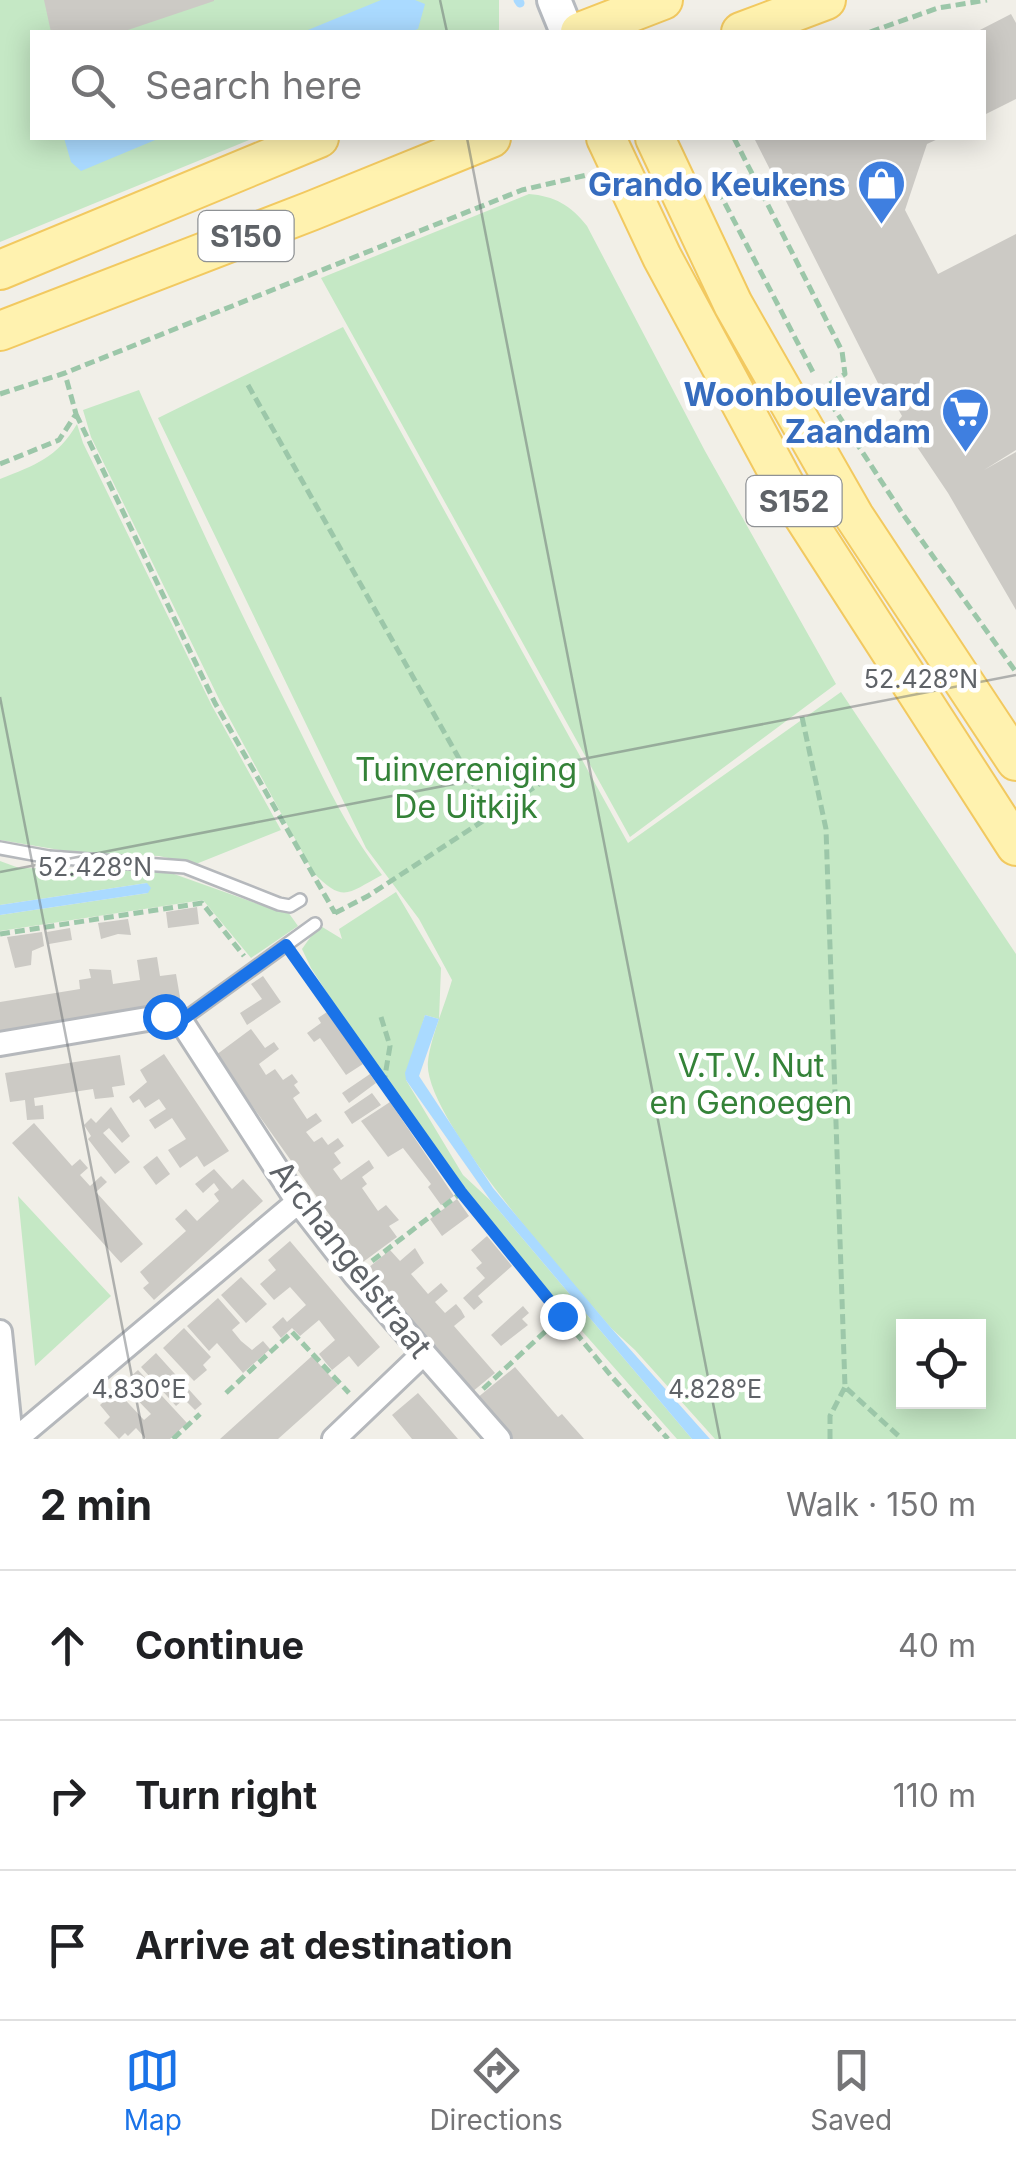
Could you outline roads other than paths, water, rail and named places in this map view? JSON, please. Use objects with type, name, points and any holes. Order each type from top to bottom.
[{"type":"main road","points":[[554,0],[565,30]]},
{"type":"main road","points":[[604,22],[664,0]]},
{"type":"main road","points":[[746,30],[826,0]]},
{"type":"main road","name":"S150","points":[[0,270],[314,140]]},
{"type":"main road","name":"S150","points":[[0,331],[486,140]]},
{"type":"main road","name":"S152","points":[[657,140],[732,304],[854,516],[1016,760]]},
{"type":"main road","name":"S152","points":[[611,150],[662,257],[794,500],[1016,846]]},
{"type":"street","points":[[0,1044],[165,1016],[181,1021]]},
{"type":"street","name":"Archangelstraat","points":[[181,1021],[298,1202],[355,1275],[499,1439]]},
{"type":"street","points":[[13,1439],[298,1202]]},
{"type":"street","points":[[0,1332],[13,1439]]},
{"type":"street","points":[[334,1439],[424,1353]]},
{"type":"lane","points":[[0,848],[49,857],[185,866],[278,904],[290,906],[300,900]]},
{"type":"lane","points":[[181,1021],[315,924]]},
{"type":"water","points":[[381,0],[415,0],[425,4],[415,30],[308,30]]},
{"type":"water","points":[[65,140],[155,140],[81,171],[71,162]]},
{"type":"water","points":[[147,883],[151,888],[148,893],[0,915],[0,905]]},
{"type":"water","points":[[425,1015],[439,1019],[419,1076],[493,1188],[710,1439],[692,1439],[491,1201],[406,1080]]},
{"type":"place","name":"Grando Keukens","points":[[881,226]]},
{"type":"place","name":"Woonboulevard Zaandam","points":[[966,454]]},
{"type":"park label","name":"Tuinvereniging De Uitkijk","points":[[466,788]]},
{"type":"park label","name":"V.T.V. Nut en Genoegen","points":[[751,1084]]}]
